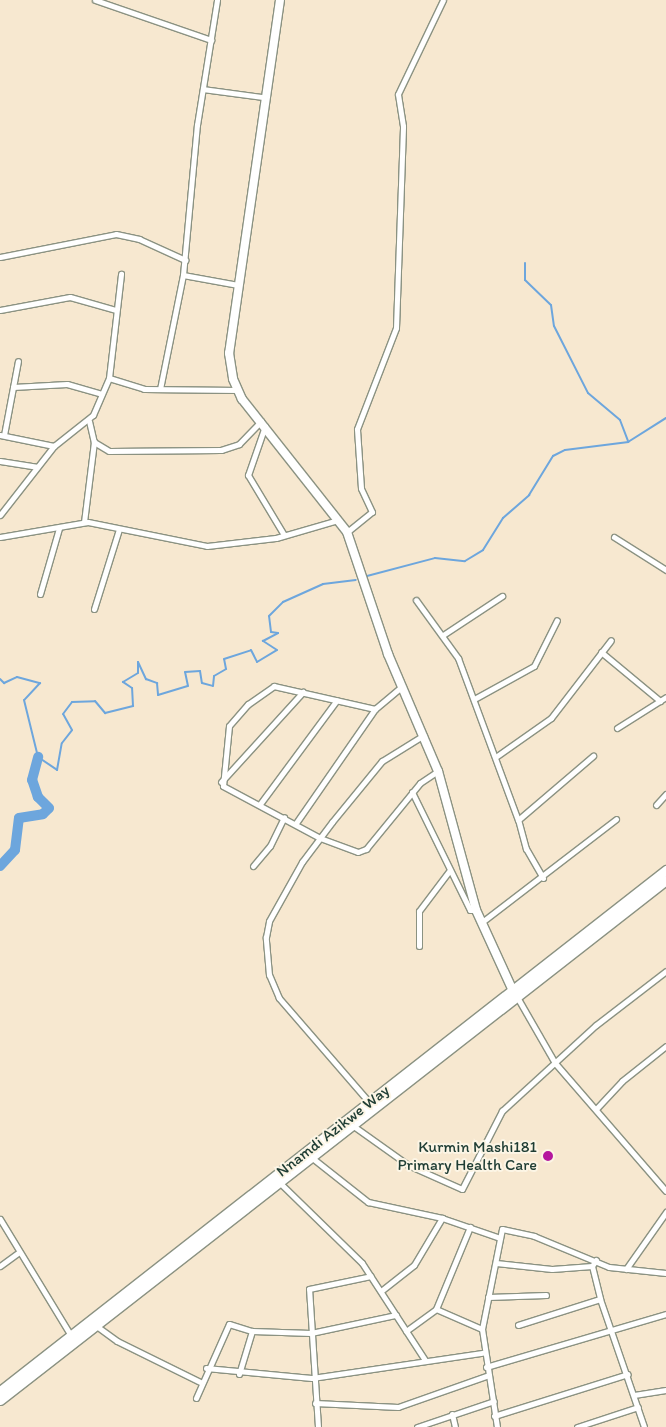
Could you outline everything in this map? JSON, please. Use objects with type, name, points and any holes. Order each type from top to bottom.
[{"type":"highway","name":"Nnamdi Azikwe Way","points":[[0,1391],[515,993],[666,870]]},
{"type":"highway","name":"Nnamdi Azikwe Way","points":[[0,1400],[311,1157],[369,1102],[666,880]]},
{"type":"street","points":[[95,0],[210,40]]},
{"type":"street","points":[[160,389],[183,275],[203,89],[217,0]]},
{"type":"street","points":[[280,0],[262,97],[229,353],[238,390],[347,532],[402,686],[438,771],[476,910],[515,993],[555,1064],[666,1191]]},
{"type":"street","points":[[347,532],[372,512],[361,488],[357,429],[396,328],[403,126],[398,94],[443,0]]},
{"type":"street","points":[[203,89],[262,97]]},
{"type":"street","points":[[0,257],[116,234],[139,239],[185,260]]},
{"type":"street","points":[[0,515],[54,446],[89,421],[109,378],[121,274]]},
{"type":"street","points":[[183,275],[238,285]]},
{"type":"street","points":[[0,310],[70,297],[116,310]]},
{"type":"street","points":[[18,361],[2,435],[54,446]]},
{"type":"street","points":[[109,378],[125,386],[160,389],[238,390]]},
{"type":"street","points":[[13,387],[67,384],[102,394]]},
{"type":"street","points":[[84,522],[94,442],[89,421]]},
{"type":"street","points":[[94,442],[109,451],[221,450],[239,444],[263,424]]},
{"type":"street","points":[[263,424],[248,475],[284,535]]},
{"type":"street","points":[[0,461],[37,467]]},
{"type":"street","points":[[0,537],[60,528],[84,522],[199,546],[284,535],[338,520]]},
{"type":"street","points":[[40,594],[60,528]]},
{"type":"street","points":[[94,609],[119,529]]},
{"type":"street","points":[[614,537],[666,570]]},
{"type":"street","points":[[443,635],[502,596]]},
{"type":"street","points":[[416,600],[443,635],[476,698],[497,756],[526,849],[543,878]]},
{"type":"street","points":[[476,698],[534,666],[557,620]]},
{"type":"street","points":[[497,756],[550,718],[610,640]]},
{"type":"street","points":[[602,652],[660,701]]},
{"type":"street","points":[[221,782],[233,719],[274,686],[375,709]]},
{"type":"street","points":[[296,823],[375,709],[402,686]]},
{"type":"street","points":[[221,782],[302,692]]},
{"type":"street","points":[[617,728],[666,697]]},
{"type":"street","points":[[260,804],[338,700]]},
{"type":"street","points":[[369,1102],[279,998],[269,975],[269,921],[320,838],[382,761],[424,735]]},
{"type":"street","points":[[518,820],[593,756]]},
{"type":"street","points":[[221,782],[320,838],[363,851],[412,792],[438,771]]},
{"type":"street","points":[[412,792],[470,910],[476,910]]},
{"type":"street","points":[[656,805],[666,794]]},
{"type":"street","points":[[253,866],[270,846],[284,817]]},
{"type":"street","points":[[482,922],[543,878],[616,819]]},
{"type":"street","points":[[419,946],[419,910],[450,870]]},
{"type":"street","points":[[350,1122],[408,1165],[462,1189],[502,1111],[666,971]]},
{"type":"street","points":[[596,1109],[622,1081],[666,1046]]},
{"type":"street","points":[[311,1157],[368,1202],[442,1218],[470,1226],[500,1238]]},
{"type":"street","points":[[279,1182],[371,1276],[425,1360]]},
{"type":"street","points":[[626,1269],[666,1212]]},
{"type":"street","points":[[381,1291],[414,1265],[442,1218]]},
{"type":"street","points":[[0,1219],[18,1253],[71,1336]]},
{"type":"street","points":[[406,1331],[436,1309],[470,1226]]},
{"type":"street","points":[[497,1427],[489,1375],[482,1353],[482,1329],[502,1229],[534,1236],[596,1260],[626,1269],[666,1273]]},
{"type":"street","points":[[0,1266],[18,1253]]},
{"type":"street","points":[[596,1260],[592,1266],[600,1299],[613,1330],[644,1427]]},
{"type":"street","points":[[496,1263],[552,1269],[592,1266]]},
{"type":"street","points":[[318,1427],[312,1378],[309,1289],[371,1276]]},
{"type":"street","points":[[488,1297],[546,1295]]},
{"type":"street","points":[[518,1325],[600,1299]]},
{"type":"street","points":[[436,1309],[482,1329]]},
{"type":"street","points":[[486,1368],[666,1314]]},
{"type":"street","points":[[196,1398],[206,1368],[227,1325],[252,1331],[311,1333],[396,1315]]},
{"type":"street","points":[[95,1325],[117,1341],[202,1383]]},
{"type":"street","points":[[239,1374],[252,1331]]},
{"type":"street","points":[[206,1368],[239,1374],[312,1378],[482,1353]]},
{"type":"street","points":[[494,1416],[628,1374]]},
{"type":"street","points":[[316,1403],[398,1407],[489,1375]]},
{"type":"street","points":[[634,1395],[666,1390]]},
{"type":"street","points":[[418,1427],[494,1401]]},
{"type":"street","points":[[577,1427],[638,1408]]},
{"type":"street","points":[[452,1414],[455,1427]]},
{"type":"waterway","points":[[525,263],[525,280],[551,305],[554,326],[588,393],[620,420],[628,441]]},
{"type":"waterway","points":[[367,576],[435,558],[465,561],[483,550],[503,518],[529,495],[553,456],[565,450],[628,442],[666,418]]},
{"type":"waterway","points":[[0,679],[4,683],[17,677],[40,683],[24,700],[38,757],[57,770],[62,743],[72,730],[63,714],[72,702],[95,701],[105,713],[133,706],[132,688],[123,682],[138,673],[138,662],[146,679],[157,683],[158,695],[188,686],[185,672],[200,671],[202,683],[213,686],[214,676],[226,669],[224,659],[251,650],[257,662],[277,650],[263,641],[278,633],[271,632],[269,616],[283,602],[323,584],[356,580]]},
{"type":"waterway","points":[[0,866],[15,850],[19,818],[43,814],[49,808],[38,797],[32,780],[38,757]]},
{"type":"place","name":"Kurmin Mashi181 Primary Health Care","points":[[548,1156]]}]
